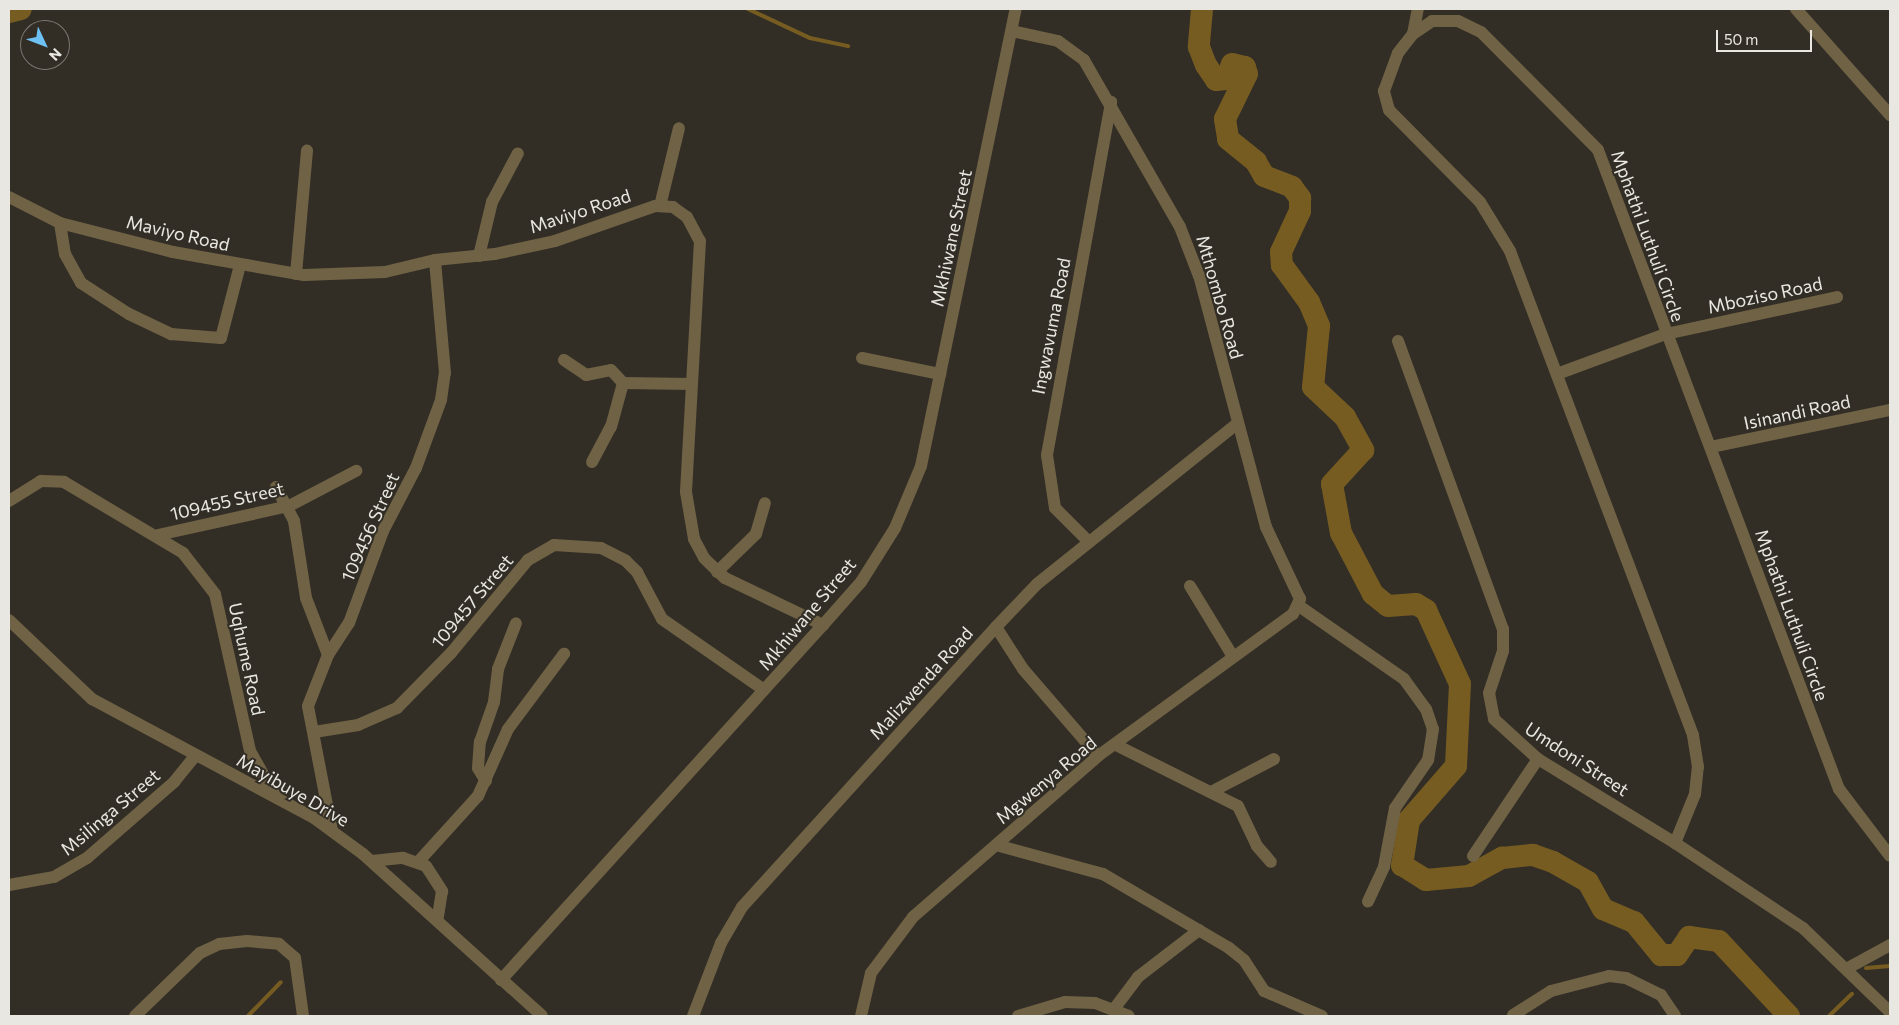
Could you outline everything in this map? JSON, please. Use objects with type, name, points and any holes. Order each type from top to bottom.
[{"type":"street","name":"Mkhiwane Street","points":[[501,980],[823,626],[860,582],[895,528],[921,466],[1016,9]]},
{"type":"street","points":[[1413,34],[1418,9]]},
{"type":"street","points":[[1797,9],[1890,115]]},
{"type":"street","name":"Mphathi Luthuli Circle","points":[[1676,843],[1695,794],[1698,767],[1693,735],[1557,374],[1497,224],[1389,110],[1384,91],[1389,71],[1413,34],[1432,21],[1458,20],[1481,32],[1598,150],[1839,789],[1890,856]]},
{"type":"street","name":"Mthombo Road","points":[[1012,31],[1058,42],[1078,55],[1111,102],[1190,248],[1266,527],[1298,589],[1299,606]]},
{"type":"street","name":"Ingwavuma Road","points":[[1089,542],[1055,508],[1047,456],[1111,102]]},
{"type":"street","points":[[679,128],[660,206],[687,217],[700,241],[691,384],[688,520],[704,558],[717,572],[823,626]]},
{"type":"street","points":[[296,274],[308,150]]},
{"type":"street","points":[[479,256],[492,202],[518,153]]},
{"type":"street","name":"Maviyo Road","points":[[9,197],[60,223],[240,265],[296,274],[385,272],[435,260],[479,256],[555,241],[660,206]]},
{"type":"street","points":[[60,223],[65,254],[81,284],[129,314],[171,334],[221,338],[240,265]]},
{"type":"street","name":"109456 Street","points":[[332,831],[308,706],[328,655],[349,623],[383,531],[420,461],[441,400],[445,373],[435,260]]},
{"type":"street","name":"Mboziso Road","points":[[1557,374],[1666,334],[1838,297]]},
{"type":"street","name":"Umdoni Street","points":[[1398,340],[1503,629],[1503,651],[1488,705],[1502,728],[1538,759],[1676,843],[1803,928],[1848,968],[1890,1012]]},
{"type":"street","points":[[862,358],[940,374]]},
{"type":"street","points":[[564,360],[586,375],[610,370],[623,383],[691,384]]},
{"type":"street","points":[[592,462],[611,427],[623,383]]},
{"type":"street","name":"Isinandi Road","points":[[1711,447],[1890,410]]},
{"type":"street","name":"Malizwenda Road","points":[[693,1016],[721,943],[742,907],[996,627],[1037,584],[1237,424]]},
{"type":"street","name":"109455 Street","points":[[158,535],[289,506],[356,471]]},
{"type":"street","name":"Uqhume Road","points":[[9,501],[41,481],[64,482],[158,535],[183,553],[215,594],[250,751],[276,797]]},
{"type":"street","points":[[276,487],[289,506],[306,598],[328,655]]},
{"type":"street","points":[[717,572],[756,534],[765,503]]},
{"type":"street","name":"109457 Street","points":[[314,732],[358,725],[397,708],[451,653],[528,560],[539,551],[560,544],[601,548],[626,561],[638,572],[662,619],[764,690]]},
{"type":"street","points":[[1190,586],[1232,655]]},
{"type":"street","points":[[1299,606],[1404,678],[1417,692],[1433,729],[1428,760],[1395,808],[1384,867],[1368,901]]},
{"type":"street","name":"Mgwenya Road","points":[[861,1016],[872,973],[895,936],[1098,756],[1116,745],[1232,655],[1299,606]]},
{"type":"street","name":"Mayibuye Drive","points":[[9,620],[92,699],[195,756],[276,797],[332,831],[372,861],[542,1016]]},
{"type":"street","points":[[486,781],[478,768],[480,742],[496,694],[498,669],[516,623]]},
{"type":"street","points":[[996,627],[1023,669],[1098,756]]},
{"type":"street","points":[[419,861],[438,835],[475,800],[486,781],[508,729],[564,654]]},
{"type":"street","points":[[1116,745],[1211,792],[1244,812],[1256,846],[1271,862]]},
{"type":"street","name":"Msilinga Street","points":[[9,885],[54,877],[87,858],[174,782],[195,756]]},
{"type":"street","points":[[1211,792],[1274,759]]},
{"type":"street","points":[[1473,856],[1538,759]]},
{"type":"street","points":[[996,845],[1089,867],[1213,938],[1244,960],[1264,991],[1322,1016]]},
{"type":"street","points":[[372,861],[419,861],[438,880],[442,891],[437,921]]},
{"type":"street","points":[[1114,1009],[1138,977],[1199,930]]},
{"type":"street","points":[[135,1016],[200,953],[219,944],[248,941],[279,944],[295,958],[303,1016]]},
{"type":"street","points":[[1848,968],[1890,945]]},
{"type":"street","points":[[1513,1015],[1551,991],[1609,976],[1655,991],[1675,1016]]},
{"type":"street","points":[[1018,1016],[1065,1002],[1114,1009],[1129,1016]]},
{"type":"waterway","points":[[9,12],[21,9]]},
{"type":"waterway","points":[[748,9],[810,38],[848,46]]},
{"type":"waterway","points":[[1202,9],[1199,47],[1206,65],[1216,80],[1226,79],[1232,64],[1245,67],[1247,74],[1225,119],[1228,139],[1256,162],[1264,176],[1292,187],[1300,198],[1300,211],[1281,252],[1282,265],[1309,302],[1319,326],[1313,387],[1345,417],[1363,450],[1332,484],[1341,533],[1373,594],[1388,606],[1416,604],[1426,610],[1460,684],[1456,766],[1409,820],[1402,865],[1426,880],[1469,876],[1502,858],[1533,855],[1553,862],[1588,882],[1603,909],[1634,922],[1661,955],[1677,955],[1689,937],[1719,941],[1789,1016]]},
{"type":"waterway","points":[[1866,968],[1890,966]]},
{"type":"waterway","points":[[248,1016],[281,982]]},
{"type":"waterway","points":[[1829,1016],[1852,994]]}]
